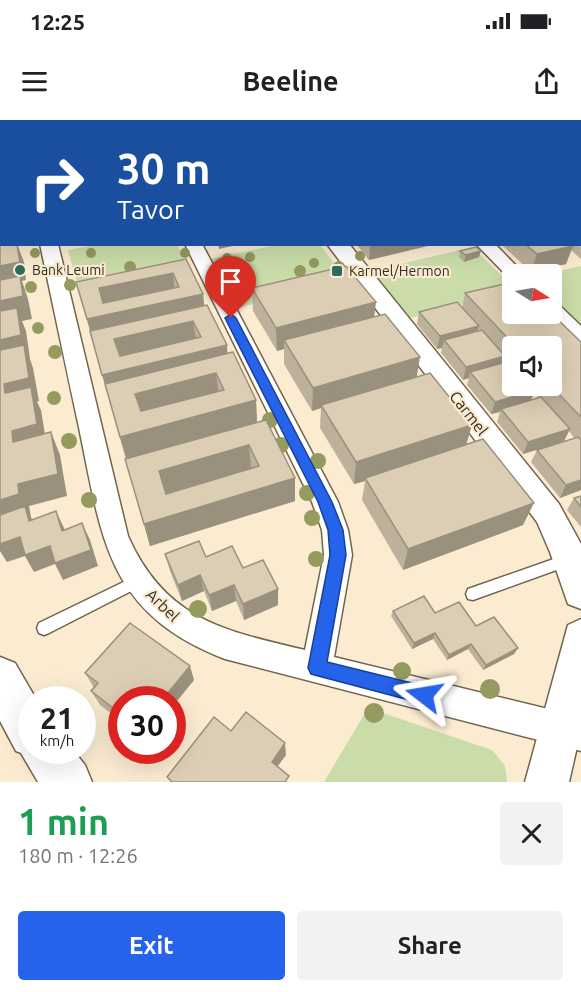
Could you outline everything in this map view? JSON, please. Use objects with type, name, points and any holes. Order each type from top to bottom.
[{"type":"main road","points":[[0,678],[18,710]]},
{"type":"main road","points":[[54,764],[68,782]]},
{"type":"street","name":"Arbel","points":[[49,246],[116,536],[126,565],[180,623],[225,645],[571,732]]},
{"type":"street","points":[[194,246],[325,502],[335,530],[338,555],[317,668]]},
{"type":"street","name":"Carmel","points":[[339,246],[548,513],[572,559],[581,593]]},
{"type":"street","points":[[486,246],[505,264]]},
{"type":"street","points":[[562,319],[581,337]]},
{"type":"street","points":[[547,782],[571,732],[581,637]]},
{"type":"lane","points":[[473,594],[572,559]]},
{"type":"lane","points":[[44,628],[138,580]]},
{"type":"green space","points":[[90,246],[178,246],[188,267],[79,290],[68,250]]},
{"type":"green space","points":[[271,246],[321,246],[349,282],[237,308],[209,259]]},
{"type":"green space","points":[[472,247],[502,276],[502,294],[403,320],[364,273]]},
{"type":"green space","points":[[581,266],[581,326],[562,308],[562,270]]},
{"type":"green space","points":[[368,708],[492,750],[505,766],[507,782],[324,782]]},
{"type":"building","points":[[0,246],[17,246],[20,262],[0,266]]},
{"type":"building","points":[[527,246],[573,246],[537,254]]},
{"type":"building","points":[[476,247],[481,251],[466,255],[460,251]]},
{"type":"building","points":[[186,259],[203,294],[87,319],[76,282]],"holes":[[[173,273],[179,287],[103,303],[99,288]]]},
{"type":"building","points":[[346,266],[376,302],[276,328],[252,288]]},
{"type":"building","points":[[20,276],[23,296],[0,301],[0,280]]},
{"type":"building","points":[[502,285],[502,324],[562,324],[581,342],[581,417],[561,396],[562,336],[506,336],[465,293]]},
{"type":"building","points":[[457,302],[479,326],[440,336],[419,312]]},
{"type":"building","points":[[207,305],[227,345],[102,375],[90,331]],"holes":[[[193,321],[201,337],[120,356],[114,339]]]},
{"type":"building","points":[[17,308],[21,335],[0,340],[0,311]]},
{"type":"building","points":[[385,314],[420,357],[313,388],[284,340]]},
{"type":"building","points":[[482,330],[502,353],[502,357],[466,367],[444,340]]},
{"type":"building","points":[[24,345],[29,378],[4,384],[5,393],[31,387],[37,424],[12,431],[13,442],[51,432],[58,474],[18,484],[19,494],[0,500],[0,350]]},
{"type":"building","points":[[233,352],[256,400],[120,437],[105,384]],"holes":[[[216,373],[224,390],[141,411],[135,394]]]},
{"type":"building","points":[[502,363],[502,396],[515,396],[495,402],[470,372]]},
{"type":"building","points":[[430,373],[472,425],[356,462],[321,405]]},
{"type":"building","points":[[541,397],[570,429],[528,442],[501,409]]},
{"type":"building","points":[[266,420],[295,478],[144,524],[125,459]],"holes":[[[249,445],[259,466],[166,494],[159,471]]]},
{"type":"building","points":[[578,437],[581,440],[581,480],[566,485],[537,450]]},
{"type":"building","points":[[483,439],[534,503],[408,549],[365,478]]},
{"type":"building","points":[[581,496],[581,507],[574,498]]},
{"type":"building","points":[[25,506],[29,521],[56,511],[62,531],[82,523],[91,550],[55,563],[50,546],[25,555],[20,537],[0,544],[0,515]]},
{"type":"building","points":[[199,541],[206,557],[232,546],[243,568],[263,560],[278,589],[243,604],[234,585],[209,595],[200,575],[178,585],[165,554]]},
{"type":"building","points":[[424,596],[435,613],[459,602],[476,626],[494,617],[518,648],[486,665],[471,644],[449,655],[435,633],[414,643],[393,611]]},
{"type":"building","points":[[130,623],[190,666],[174,686],[108,686],[108,704],[96,695],[95,686],[98,683],[85,673]]},
{"type":"building","points":[[246,712],[285,743],[272,762],[289,776],[285,782],[172,782],[167,777],[177,764],[186,764],[186,753],[214,717],[231,731]]},
{"type":"place","name":"Bank Leumi","points":[[20,270]]},
{"type":"place","name":"Karmel/Hermon","points":[[337,271]]},
{"type":"route","points":[[231,318],[325,502],[335,530],[338,555],[317,668],[424,695]]}]
